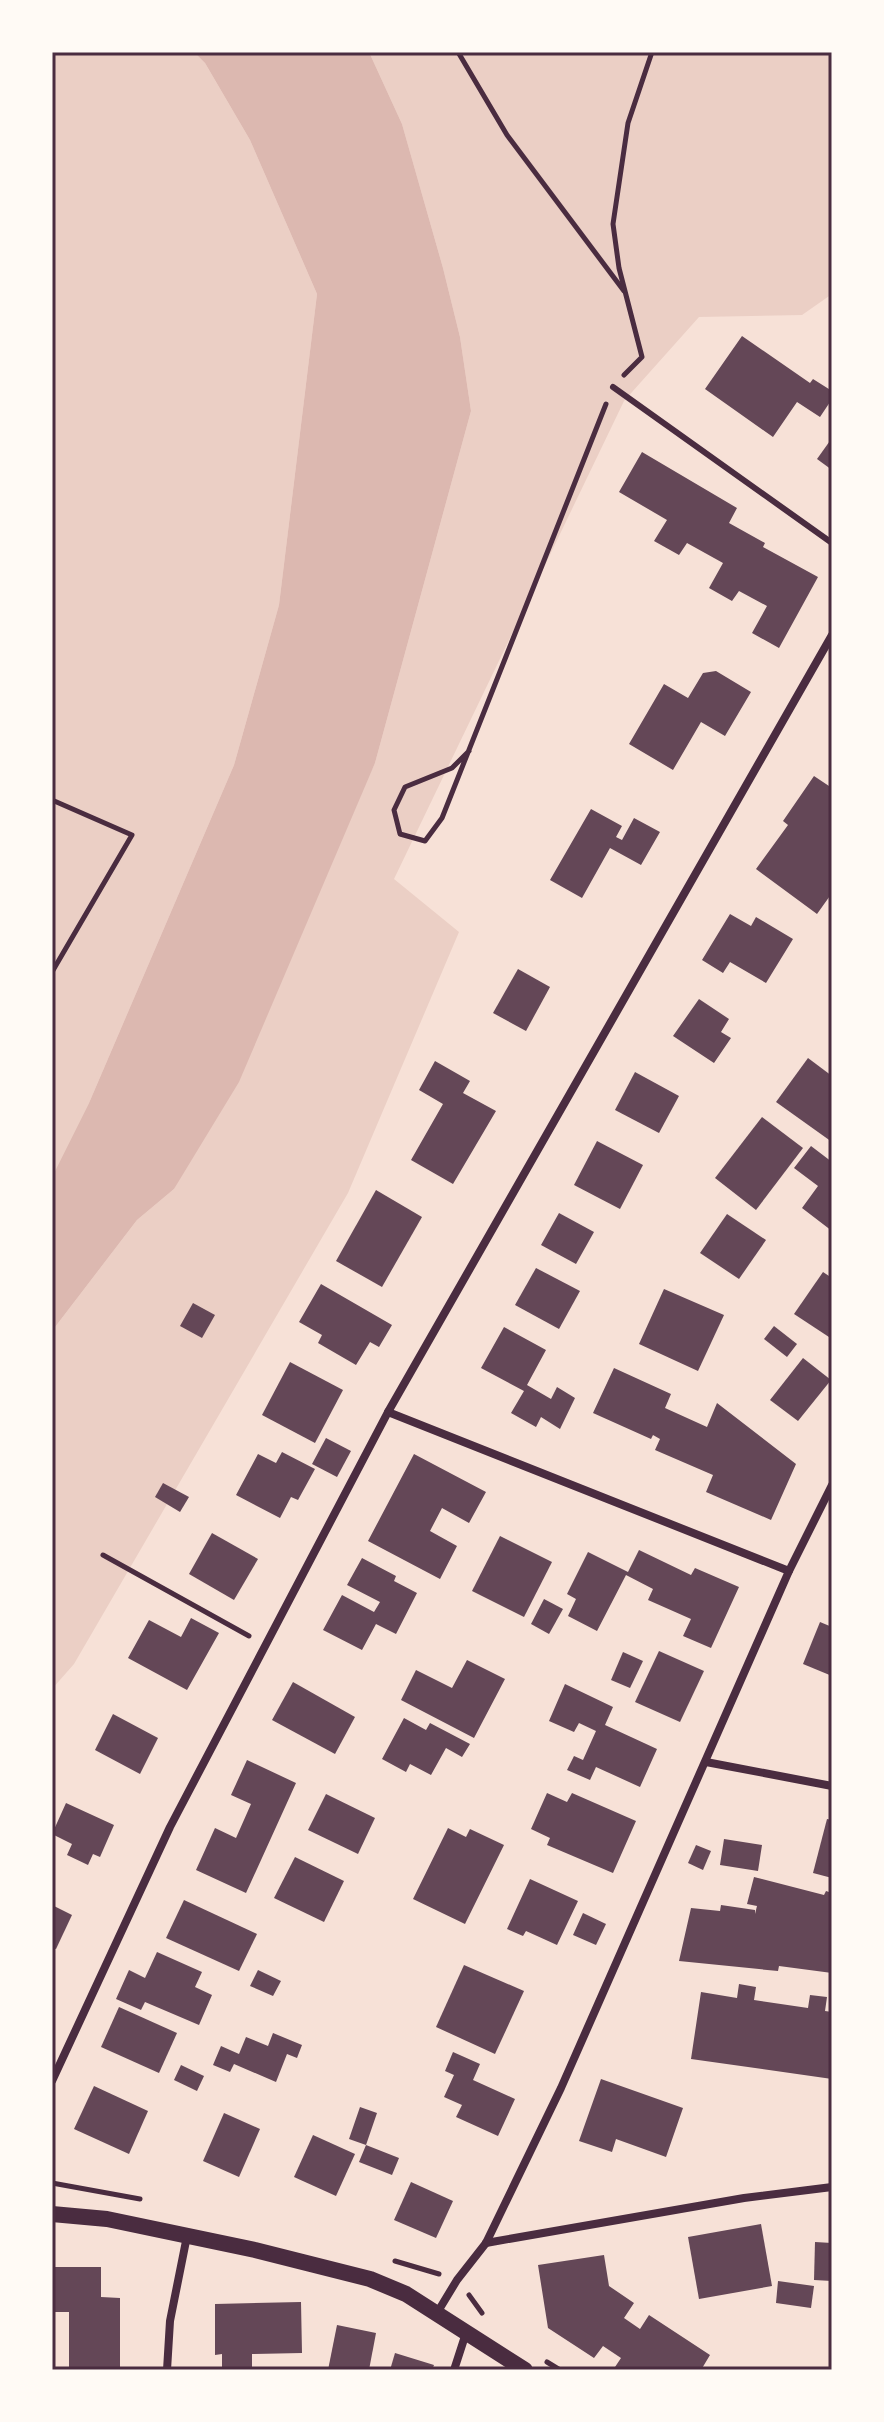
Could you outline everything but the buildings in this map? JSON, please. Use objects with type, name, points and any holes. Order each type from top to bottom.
[{"type":"main road","points":[[52,2214],[107,2219],[255,2250],[370,2279],[406,2294],[525,2370]]},
{"type":"street","points":[[52,2081],[170,1827],[388,1412],[832,635]]},
{"type":"street","points":[[388,1412],[789,1571]]},
{"type":"street","points":[[437,2313],[457,2280],[486,2243],[561,2088],[789,1571],[832,1485]]},
{"type":"street","points":[[706,1762],[832,1786]]},
{"type":"street","points":[[486,2243],[744,2198],[832,2187]]},
{"type":"street","points":[[167,2370],[170,2321],[187,2236]]},
{"type":"street","points":[[454,2370],[466,2332]]},
{"type":"lane","points":[[613,387],[832,543]]},
{"type":"path","points":[[458,52],[507,135],[628,295]]},
{"type":"path","points":[[469,751],[452,768],[405,787],[394,810],[400,834],[425,841],[442,818],[469,751],[613,387],[642,357],[619,268],[613,224],[628,123],[652,52]]},
{"type":"path","points":[[52,800],[132,835],[52,972]]},
{"type":"path","points":[[103,1555],[264,1645]]},
{"type":"shaded area","points":[[52,52],[194,52],[205,63],[250,140],[317,294],[279,605],[234,765],[89,1103],[52,1177]]},
{"type":"shaded area","points":[[194,52],[369,52],[402,124],[443,268],[460,337],[471,411],[375,763],[239,1082],[174,1189],[137,1220],[52,1331],[52,1177],[89,1103],[234,765],[279,605],[317,294],[250,140],[205,63]]},
{"type":"shaded area","points":[[369,52],[832,52],[832,294],[802,315],[699,317],[624,401],[394,879],[459,932],[348,1193],[74,1664],[52,1689],[52,1331],[137,1220],[174,1189],[375,763],[471,411],[460,337],[443,268],[402,124]]}]
